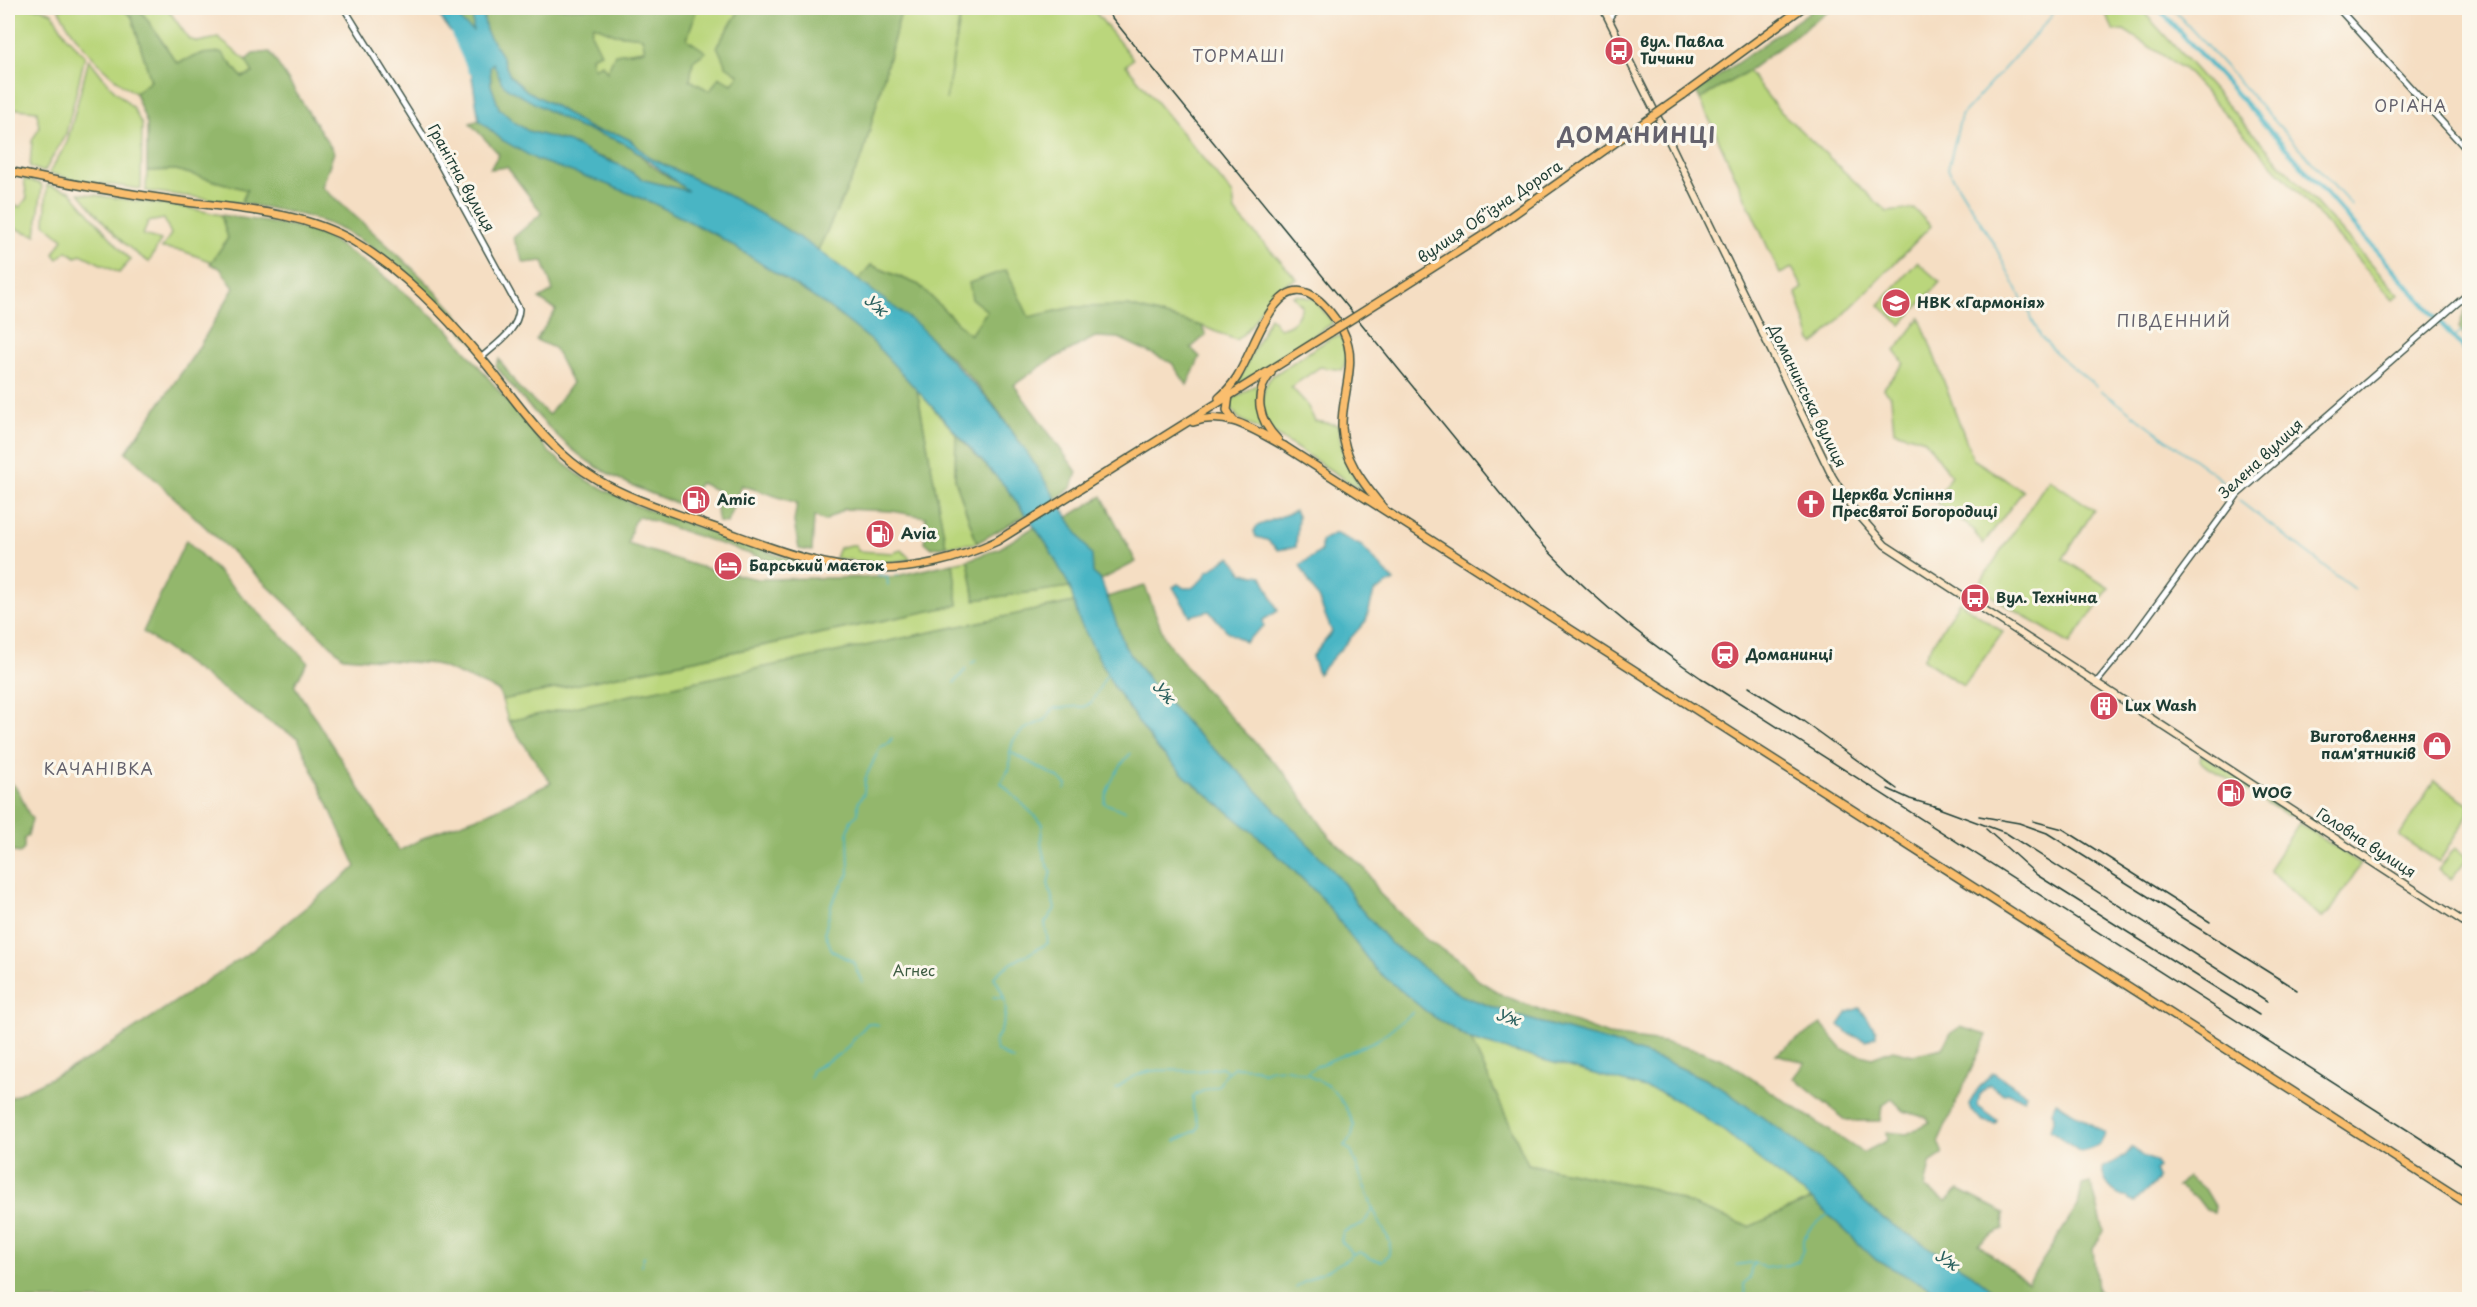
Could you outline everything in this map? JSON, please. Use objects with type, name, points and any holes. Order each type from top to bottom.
[{"type":"main road","points":[[1604,8],[1654,110]]},
{"type":"main road","name":"вулиця Обʼїзна Дорога","points":[[1211,406],[1277,367],[1490,231],[1802,8]]},
{"type":"main road","name":"Доманинська вулиця","points":[[1658,118],[1832,476],[1850,505],[1891,549],[2037,644]]},
{"type":"main road","points":[[8,171],[85,188],[274,214],[327,228],[354,241],[419,291],[481,358],[548,440],[567,458],[596,479],[630,497],[775,548],[833,565],[865,569],[892,569],[965,554],[988,546],[1179,427],[1211,406],[1237,376],[1263,324],[1282,297],[1296,292],[1310,294],[1320,301],[1338,323]]},
{"type":"main road","points":[[1343,331],[1350,357],[1342,425],[1344,443],[1353,469],[1384,509]]},
{"type":"main road","points":[[1277,367],[1264,383],[1260,409],[1267,430],[1284,446]]},
{"type":"main road","points":[[1229,395],[1227,410],[1233,420]]},
{"type":"main road","points":[[1179,427],[1206,417],[1233,420],[1284,446],[2469,1205]]},
{"type":"main road","name":"Головна вулиця","points":[[2037,644],[2469,926]]},
{"type":"street","name":"Гранітна вулиця","points":[[344,8],[430,146],[519,309],[518,320],[514,327],[481,358]]},
{"type":"street","points":[[1609,18],[1616,8]]},
{"type":"street","points":[[2338,8],[2469,153]]},
{"type":"street","name":"Зелена вулиця","points":[[2096,683],[2127,645],[2238,494],[2469,292]]},
{"type":"green space","points":[[41,8],[52,13],[67,37],[85,56],[66,134],[44,172],[30,167],[32,141],[39,128],[37,111],[8,108],[8,10]]},
{"type":"green space","points":[[58,8],[121,8],[132,17],[151,81],[135,93],[124,86],[91,55],[72,32]]},
{"type":"green space","points":[[121,8],[139,8],[177,63],[201,54],[221,52],[242,77],[253,73],[246,60],[253,54],[270,52],[334,152],[322,187],[386,243],[428,284],[484,348],[478,347],[408,277],[369,246],[348,233],[305,216],[241,203],[247,190],[176,170],[147,171],[147,124],[135,93],[151,81],[132,17]]},
{"type":"green space","points":[[139,8],[167,8],[189,39],[198,42],[218,38],[246,60],[253,73],[242,77],[201,54],[177,63]]},
{"type":"green space","points":[[453,8],[473,8],[473,32],[464,24]]},
{"type":"green space","points":[[482,8],[697,8],[687,39],[706,52],[693,61],[690,80],[710,91],[719,77],[732,84],[739,75],[726,66],[717,46],[741,8],[902,8],[863,155],[818,250],[722,192],[650,158],[630,140],[618,134],[595,131],[527,91],[510,76],[501,55],[486,31]],"holes":[[[593,25],[615,34],[642,37],[645,50],[615,54],[607,72],[602,64],[593,68],[591,57],[601,53],[591,33]]]},
{"type":"green space","points":[[697,8],[741,8],[717,46],[739,75],[732,84],[710,92],[690,81],[693,61],[687,39]]},
{"type":"green space","points":[[902,8],[961,8],[946,100],[962,8],[1092,8],[1133,59],[1126,65],[1233,195],[1235,212],[1297,279],[1284,285],[1267,299],[1252,324],[1236,340],[1202,326],[1074,307],[1029,318],[1006,270],[988,310],[970,336],[919,285],[871,265],[858,280],[818,250],[863,155]]},
{"type":"green space","points":[[1815,8],[1832,8],[1748,71],[1700,99],[1696,92]]},
{"type":"green space","points":[[2103,8],[2140,8],[2399,295],[2393,300],[2317,213],[2184,69],[2124,30],[2114,31]]},
{"type":"green space","points":[[593,24],[615,34],[642,36],[645,50],[631,52],[607,72],[593,68],[591,57],[600,53],[591,33]]},
{"type":"green space","points":[[89,59],[109,85],[133,108],[142,125],[141,189],[71,179],[49,173],[67,143]]},
{"type":"green space","points":[[493,63],[539,104],[578,127],[631,147],[652,166],[689,191],[644,180],[610,160],[593,155],[569,142],[528,131],[499,108],[491,85],[490,67]]},
{"type":"green space","points":[[1748,71],[1777,108],[1887,212],[1914,209],[1931,226],[1815,344],[1811,341],[1796,293],[1803,288],[1792,268],[1780,274],[1700,99]]},
{"type":"green space","points":[[479,120],[502,140],[653,203],[718,236],[829,307],[872,341],[917,390],[946,546],[932,548],[925,542],[926,517],[892,511],[844,509],[825,521],[814,516],[812,551],[799,549],[794,522],[797,503],[741,485],[727,523],[718,522],[716,490],[700,483],[681,505],[646,492],[611,475],[589,462],[565,443],[527,404],[496,366],[499,359],[518,387],[549,415],[572,383],[554,348],[536,340],[556,310],[539,299],[553,291],[543,261],[524,263],[513,238],[542,213],[507,167],[490,169],[499,154],[470,123]]},
{"type":"green space","points":[[176,170],[247,190],[241,203],[146,191],[147,171]]},
{"type":"green space","points":[[24,179],[42,186],[36,235],[17,229],[9,218],[8,203],[20,207],[27,198]]},
{"type":"green space","points":[[47,185],[70,191],[130,260],[119,273],[81,254],[76,257],[67,251],[58,259],[54,254],[63,239],[45,224]]},
{"type":"green space","points":[[79,193],[188,208],[221,215],[228,238],[212,262],[183,251],[162,248],[171,234],[164,219],[148,222],[143,235],[161,240],[149,262],[120,239]]},
{"type":"green space","points":[[221,215],[294,226],[327,237],[380,273],[448,329],[550,453],[586,480],[635,505],[800,563],[799,567],[779,564],[639,516],[633,523],[628,544],[697,566],[757,579],[892,577],[953,563],[958,605],[502,700],[499,691],[435,664],[343,657],[126,452],[196,352],[234,288],[220,268],[210,264],[228,238]]},
{"type":"green space","points":[[1917,262],[1940,282],[1901,325],[1879,305]]},
{"type":"green space","points":[[871,265],[919,285],[970,335],[987,311],[972,299],[969,283],[1006,270],[1029,317],[1074,307],[1129,306],[1202,326],[1206,335],[1191,348],[1200,357],[1187,385],[1172,363],[1119,338],[1095,337],[1049,361],[1014,385],[1077,472],[1072,487],[1056,500],[1010,427],[978,386],[930,338],[858,280]]},
{"type":"green space","points":[[1293,296],[1314,299],[1333,323],[1236,386],[1270,317],[1279,328],[1292,323],[1296,318],[1302,306]]},
{"type":"green space","points":[[2469,307],[2469,344],[2459,328],[2464,312]]},
{"type":"green space","points":[[1920,318],[1973,459],[2023,491],[1983,544],[1974,530],[1936,502],[1951,475],[1925,440],[1894,431],[1891,397],[1883,389],[1904,363],[1895,351]]},
{"type":"green space","points":[[1341,336],[1347,356],[1343,370],[1320,367],[1291,387],[1306,403],[1315,421],[1338,425],[1346,460],[1363,491],[1273,433],[1263,412],[1264,389],[1272,376],[1332,337]]},
{"type":"green space","points":[[1261,382],[1259,406],[1265,433],[1238,418],[1231,407],[1231,400]]},
{"type":"green space","points":[[917,390],[956,434],[955,479],[977,543],[946,546]]},
{"type":"green space","points":[[956,434],[1005,486],[1026,515],[977,543],[955,479]]},
{"type":"green space","points":[[2049,479],[2094,510],[2063,559],[2109,588],[2070,644],[1977,587]]},
{"type":"green space","points":[[1102,496],[1136,562],[1101,580],[1093,573],[1092,565],[1068,517]]},
{"type":"green space","points":[[1034,527],[1046,543],[1070,587],[975,600],[968,560],[1000,548]]},
{"type":"green space","name":"Агнес","points":[[186,540],[308,662],[294,685],[399,851],[433,833],[486,814],[551,783],[508,721],[1074,602],[1079,620],[1114,687],[1156,747],[1186,777],[1261,839],[1322,898],[1375,969],[1428,1013],[1471,1040],[1528,1164],[1649,1188],[1749,1227],[1812,1199],[1876,1260],[1932,1289],[1945,1299],[8,1300],[8,1099],[89,1059],[253,950],[356,867],[298,738],[271,723],[143,632]]},
{"type":"green space","points":[[856,545],[858,551],[893,553],[901,550],[911,559],[880,564],[835,558],[839,548]]},
{"type":"green space","points":[[968,560],[975,600],[1070,587],[1074,602],[508,721],[502,700],[958,605],[953,563]]},
{"type":"green space","points":[[1145,586],[1165,639],[1204,689],[1285,774],[1330,837],[1366,870],[1381,895],[1428,941],[1461,962],[1478,980],[1504,996],[1608,1035],[1663,1042],[1701,1051],[1724,1060],[1863,1153],[1888,1140],[1887,1132],[1907,1134],[1930,1122],[1927,1118],[1904,1111],[1892,1099],[1882,1106],[1880,1121],[1847,1121],[1794,1078],[1805,1063],[1776,1054],[1821,1024],[1843,1050],[1872,1058],[1893,1050],[1913,1055],[1942,1048],[1951,1033],[1960,1027],[1987,1035],[1938,1142],[1943,1154],[1930,1163],[1925,1188],[1946,1201],[1959,1190],[2004,1213],[2003,1229],[1978,1244],[2028,1283],[2078,1206],[2082,1185],[2091,1183],[2104,1231],[2093,1249],[2097,1290],[2109,1299],[2003,1299],[1969,1272],[1883,1219],[1845,1181],[1794,1140],[1717,1085],[1674,1065],[1613,1043],[1517,1016],[1460,995],[1439,981],[1390,943],[1359,907],[1345,885],[1242,775],[1193,730],[1152,684],[1125,647],[1107,597]]},
{"type":"green space","points":[[1959,602],[2003,632],[1964,686],[1923,659]]},
{"type":"green space","points":[[2201,754],[2291,812],[2290,817],[2203,764],[2200,760]]},
{"type":"green space","points":[[8,780],[17,789],[32,819],[28,835],[24,839],[24,849],[20,853],[8,851]]},
{"type":"green space","points":[[2434,781],[2469,804],[2469,814],[2439,862],[2399,836]]},
{"type":"green space","points":[[2299,823],[2361,864],[2330,912],[2321,918],[2270,871]]},
{"type":"green space","points":[[2455,848],[2468,857],[2451,879],[2438,870]]},
{"type":"green space","points":[[1471,1040],[1660,1092],[1689,1107],[1725,1132],[1812,1199],[1749,1227],[1649,1188],[1528,1164]]},
{"type":"green space","points":[[2187,1177],[2205,1189],[2215,1206],[2214,1212],[2206,1210],[2196,1197],[2177,1187]]},
{"type":"water","points":[[435,8],[453,8],[464,24],[473,31],[473,8],[482,8],[486,31],[501,55],[510,76],[527,91],[595,131],[618,134],[630,140],[650,158],[722,192],[778,224],[818,250],[918,325],[992,404],[1028,454],[1092,556],[1093,573],[1101,580],[1125,647],[1152,684],[1193,730],[1242,775],[1329,866],[1359,907],[1390,943],[1460,995],[1517,1016],[1613,1043],[1674,1065],[1717,1085],[1794,1140],[1845,1181],[1883,1219],[1969,1272],[2003,1299],[1945,1299],[1932,1289],[1876,1260],[1812,1199],[1725,1132],[1689,1107],[1660,1092],[1471,1040],[1428,1013],[1375,969],[1322,898],[1261,839],[1186,777],[1156,747],[1114,687],[1079,620],[1070,587],[1046,543],[1005,486],[872,341],[829,307],[718,236],[653,203],[537,160],[502,140],[479,120],[471,71],[463,46],[448,29]],"holes":[[[493,63],[502,83],[510,90],[578,127],[631,147],[688,191],[644,180],[622,166],[593,155],[569,142],[528,131],[499,108],[491,85],[490,67]]]},
{"type":"water","points":[[1295,511],[1298,516],[1296,547],[1278,550],[1267,540],[1256,537],[1254,531],[1257,526]]},
{"type":"water","points":[[1335,533],[1362,546],[1394,581],[1374,592],[1366,621],[1318,674],[1312,657],[1332,632],[1319,600],[1300,565],[1321,551],[1321,541]]},
{"type":"water","points":[[1231,557],[1243,573],[1262,576],[1278,611],[1263,620],[1264,626],[1245,642],[1228,632],[1209,611],[1190,616],[1173,587],[1178,584],[1184,588],[1192,588],[1204,578],[1207,571]]},
{"type":"water","points":[[1860,1008],[1876,1031],[1876,1036],[1866,1041],[1849,1034],[1839,1025],[1848,1012]]},
{"type":"water","points":[[1993,1072],[2026,1094],[2024,1099],[2007,1092],[2004,1094],[1989,1085],[1980,1094],[1977,1106],[1997,1120],[1996,1124],[1984,1121],[1971,1111],[1969,1104]]},
{"type":"water","points":[[2056,1102],[2105,1133],[2102,1141],[2093,1148],[2080,1152],[2050,1130],[2054,1117],[2052,1111]]},
{"type":"water","points":[[2132,1147],[2142,1156],[2155,1161],[2159,1167],[2155,1170],[2157,1181],[2135,1202],[2110,1187],[2104,1178],[2102,1168],[2125,1156]]},
{"type":"waterway","points":[[2054,8],[2051,17],[1961,116],[1948,169],[1994,244],[2041,337],[2060,357],[2096,386]]},
{"type":"waterway","points":[[2158,8],[2278,139],[2470,356]]},
{"type":"waterway","points":[[2172,8],[2352,206]]},
{"type":"waterway","name":"Уж","points":[[455,33],[472,70]]},
{"type":"waterway","points":[[2466,330],[2470,327]]},
{"type":"waterway","points":[[2453,338],[2462,332]]},
{"type":"waterway","points":[[2102,391],[2219,478],[2233,494]]},
{"type":"waterway","points":[[2238,500],[2355,590]]},
{"type":"waterway","points":[[878,575],[888,576]]},
{"type":"waterway","points":[[887,576],[888,585]]},
{"type":"waterway","points":[[971,664],[976,660]]},
{"type":"waterway","points":[[954,683],[966,669]]},
{"type":"waterway","points":[[1013,1060],[997,1051],[995,1042],[1003,1025],[1006,1009],[1003,994],[994,977],[1012,963],[1048,943],[1045,923],[1055,909],[1048,883],[1051,871],[1042,848],[1043,824],[1001,783],[1010,767],[1013,741],[1023,730],[1045,720],[1054,708],[1084,707],[1092,702],[1108,672]]},
{"type":"waterway","points":[[862,982],[853,962],[832,951],[825,932],[832,902],[849,874],[848,832],[851,820],[858,814],[858,803],[864,793],[865,779],[880,747],[888,744],[892,738]]},
{"type":"waterway","points":[[1010,752],[1057,777],[1067,785],[1065,789]]},
{"type":"waterway","points":[[1125,811],[1104,803],[1114,777],[1131,753]]},
{"type":"waterway","points":[[993,997],[1005,998]]},
{"type":"waterway","points":[[1296,1288],[1353,1254],[1341,1241],[1343,1232],[1364,1223],[1373,1209],[1351,1151],[1344,1146],[1352,1136],[1354,1125],[1349,1114],[1332,1089],[1307,1073],[1315,1067],[1377,1040],[1413,1012]]},
{"type":"waterway","points":[[810,1078],[812,1070],[843,1052],[868,1023],[879,1025]]},
{"type":"waterway","points":[[1116,1089],[1134,1076],[1152,1071],[1197,1071],[1222,1067],[1227,1071]]},
{"type":"waterway","points":[[1175,1141],[1197,1130],[1199,1125],[1193,1109],[1193,1096],[1219,1086],[1224,1075],[1234,1067],[1256,1068],[1263,1072],[1284,1069],[1306,1074]]},
{"type":"waterway","points":[[1354,1254],[1360,1252],[1372,1259],[1382,1261],[1389,1254],[1390,1242],[1373,1209]]},
{"type":"waterway","points":[[1745,1300],[1744,1283],[1750,1278],[1751,1268],[1755,1262],[1764,1268],[1789,1265],[1798,1261],[1803,1250],[1803,1240],[1811,1227],[1829,1214]]},
{"type":"waterway","points":[[641,1266],[644,1256]]},
{"type":"waterway","points":[[1736,1265],[1755,1262]]},
{"type":"railway","points":[[1104,8],[1533,534],[1612,612],[1701,678],[2470,1170]]},
{"type":"railway","points":[[1749,687],[1803,721],[1897,789]]},
{"type":"railway","points":[[1888,789],[1910,799],[1941,808]]},
{"type":"railway","points":[[1933,806],[2006,833],[2267,1001]]},
{"type":"railway","points":[[1979,816],[2019,823],[2047,833],[2297,990]]},
{"type":"railway","points":[[2033,821],[2063,829],[2210,922]]},
{"type":"railway","points":[[1986,829],[2037,875],[2259,1015]]},
{"type":"place","name":"вул. Павла Тичини","points":[[1619,51]]},
{"type":"place","name":"НВК «Гармонія»","points":[[1896,303]]},
{"type":"place","name":"Amic","points":[[696,500]]},
{"type":"place","name":"Церква Успіння Пресвятої Богородиці","points":[[1811,504]]},
{"type":"place","name":"Avia","points":[[880,534]]},
{"type":"place","name":"Барський маєток","points":[[728,566]]},
{"type":"place","name":"Вул. Технічна","points":[[1975,598]]},
{"type":"place","name":"Доманинці","points":[[1725,655]]},
{"type":"place","name":"Lux Wash","points":[[2104,706]]},
{"type":"place","name":"Виготовлення пам'ятників","points":[[2437,746]]},
{"type":"place","name":"WOG","points":[[2231,793]]},
{"type":"district","name":"ТОРМАШІ","points":[[1239,56]]},
{"type":"district","name":"ОРІАНА","points":[[2411,106]]},
{"type":"district","name":"ДОМАНИНЦІ","points":[[1637,136]]},
{"type":"district","name":"ПІВДЕННИЙ","points":[[2174,321]]},
{"type":"district","name":"КАЧАНІВКА","points":[[99,769]]}]
